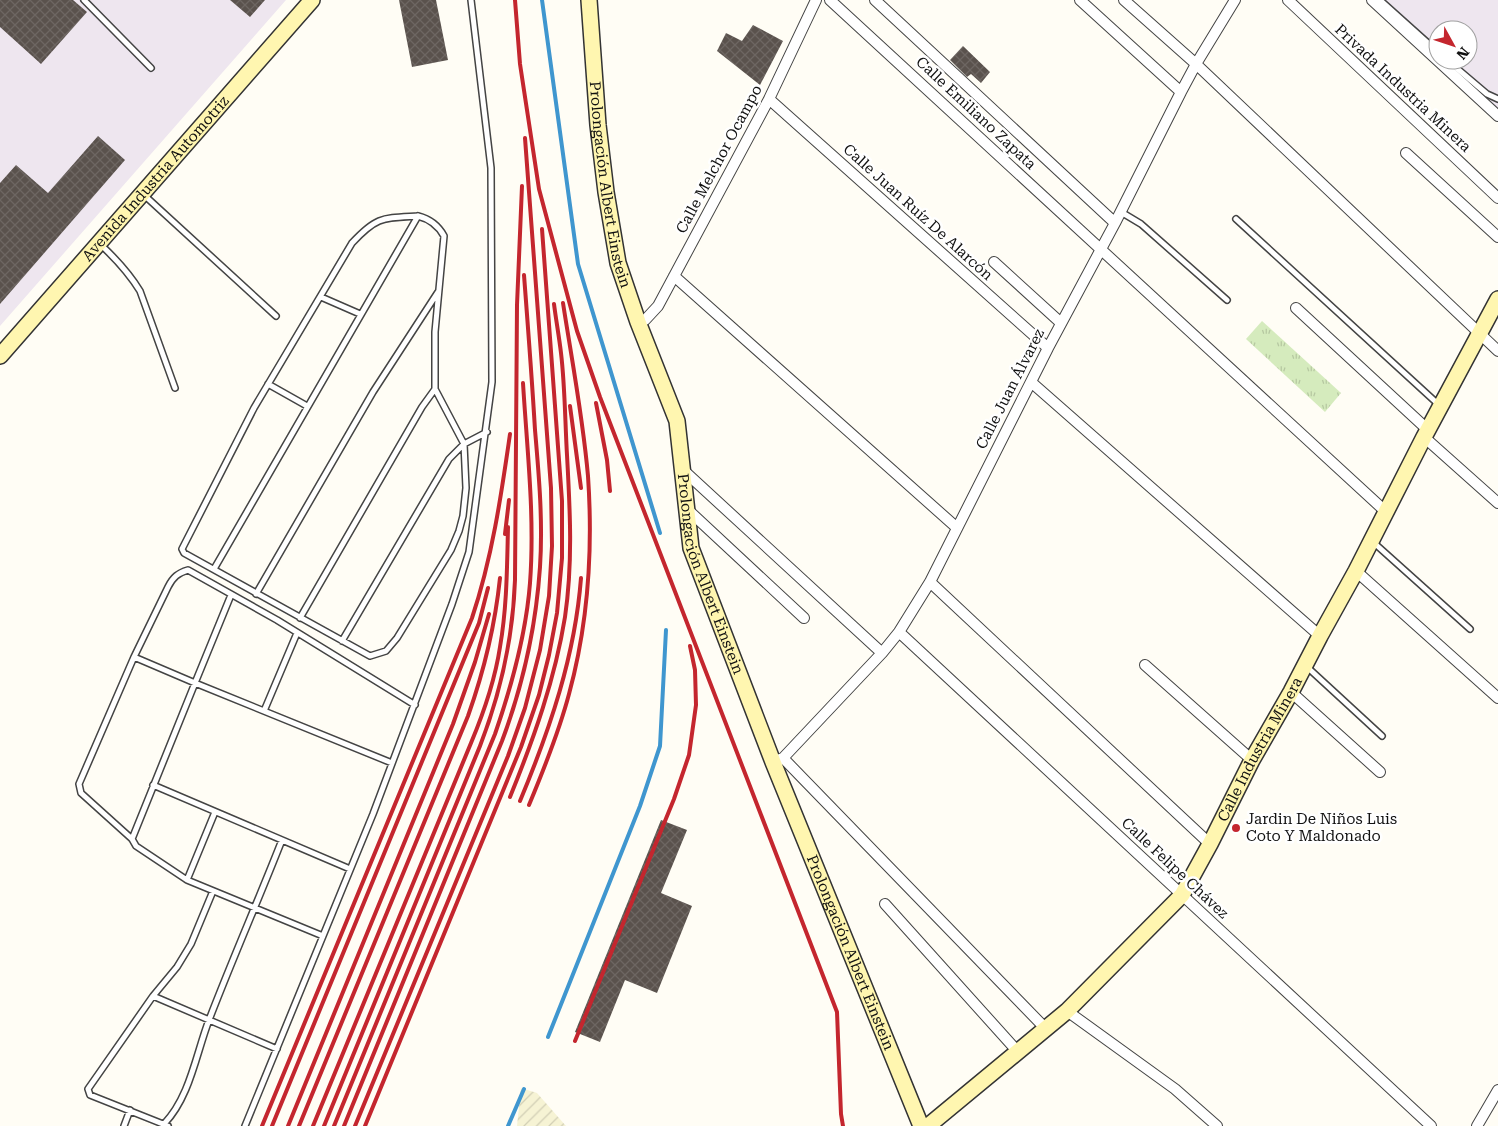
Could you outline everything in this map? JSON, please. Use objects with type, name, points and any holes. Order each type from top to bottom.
[{"type":"main road","name":"Avenida Industria Automotriz","points":[[0,356],[312,0]]},
{"type":"main road","name":"Prolongación Albert Einstein","points":[[589,0],[598,125],[606,192],[618,263],[638,322],[677,421],[691,548],[778,760],[921,1126]]},
{"type":"main road","name":"Calle Industria Minera","points":[[928,1126],[1067,1011],[1182,895],[1498,299]]},
{"type":"street","name":"Calle Melchor Ocampo","points":[[638,322],[645,320],[654,312],[674,276],[769,99],[816,0]]},
{"type":"street","name":"Calle Emiliano Zapata","points":[[830,0],[1385,512]]},
{"type":"street","points":[[875,0],[1116,223]]},
{"type":"street","points":[[1080,0],[1181,92]]},
{"type":"street","points":[[1124,0],[1196,64],[1498,351]]},
{"type":"street","name":"Calle Juan Álvarez","points":[[778,760],[900,632],[930,582],[956,527],[1061,323],[1116,223],[1181,92],[1235,0]]},
{"type":"street","name":"Privada Industria Minera","points":[[1288,0],[1498,198]]},
{"type":"street","points":[[1372,0],[1498,116]]},
{"type":"street","name":"Calle Juan Ruíz De Alarcón","points":[[769,99],[1048,348]]},
{"type":"street","points":[[1406,153],[1498,238]]},
{"type":"street","points":[[994,262],[1061,323]]},
{"type":"street","points":[[674,276],[956,527]]},
{"type":"street","points":[[1296,308],[1498,503]]},
{"type":"street","points":[[1031,382],[1320,636]]},
{"type":"street","points":[[682,469],[882,653]]},
{"type":"street","points":[[687,509],[804,618]]},
{"type":"street","points":[[1356,570],[1498,698]]},
{"type":"street","points":[[930,582],[1210,844]]},
{"type":"street","name":"Calle Felipe Chávez","points":[[900,632],[1431,1126]]},
{"type":"street","points":[[1145,665],[1252,760]]},
{"type":"street","points":[[1291,692],[1380,772]]},
{"type":"street","points":[[778,760],[1046,1029]]},
{"type":"street","points":[[886,904],[1018,1052]]},
{"type":"street","points":[[1067,1011],[1175,1089],[1217,1126]]},
{"type":"street","points":[[1477,1126],[1498,1090]]},
{"type":"lane","points":[[84,0],[151,68]]},
{"type":"lane","points":[[245,1126],[415,704],[465,569],[473,534],[492,382],[491,168],[471,0]]},
{"type":"lane","points":[[1380,0],[1428,43]]},
{"type":"lane","points":[[1459,70],[1498,100]]},
{"type":"lane","points":[[142,193],[276,316]]},
{"type":"lane","points":[[1121,212],[1141,224],[1227,300]]},
{"type":"lane","points":[[214,569],[418,216]]},
{"type":"lane","points":[[418,216],[434,223],[444,236],[438,292],[435,332],[435,389],[464,444],[466,488],[459,531],[451,550],[397,638],[386,651],[373,656],[360,652],[184,553],[183,546],[254,408],[352,243],[361,233],[382,218],[418,216]]},
{"type":"lane","points":[[1236,218],[1441,407]]},
{"type":"lane","points":[[98,243],[117,260],[133,279],[140,291],[175,388]]},
{"type":"lane","points":[[256,594],[373,392],[438,292]]},
{"type":"lane","points":[[320,297],[360,314]]},
{"type":"lane","points":[[268,384],[307,406]]},
{"type":"lane","points":[[300,618],[422,407],[435,389]]},
{"type":"lane","points":[[342,641],[451,456],[464,444],[486,432]]},
{"type":"lane","points":[[1371,540],[1470,629]]},
{"type":"lane","points":[[323,936],[187,880],[139,848],[132,839],[81,793],[79,784],[134,657],[172,579],[188,570],[415,704]]},
{"type":"lane","points":[[132,839],[231,594]]},
{"type":"lane","points":[[264,711],[297,633]]},
{"type":"lane","points":[[134,657],[392,763]]},
{"type":"lane","points":[[1305,665],[1382,736]]},
{"type":"lane","points":[[153,785],[350,869]]},
{"type":"lane","points":[[187,880],[215,812]]},
{"type":"lane","points":[[213,891],[191,944],[177,967],[153,996],[88,1089],[90,1095],[166,1125],[181,1098],[209,1021],[282,840]]},
{"type":"lane","points":[[153,996],[277,1049]]},
{"type":"lane","points":[[124,1126],[130,1110]]},
{"type":"shaded area","points":[[0,0],[286,0],[0,326]]},
{"type":"shaded area","points":[[1374,0],[1498,0],[1498,115],[1450,70],[1478,70],[1478,20],[1428,20],[1428,50]]},
{"type":"shaded area","points":[[521,1088],[537,1093],[566,1126],[517,1126]]},
{"type":"green space","points":[[1262,321],[1341,393],[1325,412],[1246,339]]},
{"type":"building","points":[[0,0],[73,0],[87,12],[41,64],[0,27]]},
{"type":"building","points":[[230,0],[265,0],[250,17]]},
{"type":"building","points":[[399,0],[436,0],[448,60],[412,67]]},
{"type":"building","points":[[753,25],[783,41],[760,85],[717,51],[726,33],[742,41]]},
{"type":"building","points":[[963,46],[990,72],[981,83],[971,74],[967,77],[950,60]]},
{"type":"building","points":[[98,136],[125,160],[0,304],[0,183],[16,165],[48,193]]},
{"type":"building","points":[[661,820],[687,830],[661,893],[692,906],[657,993],[625,980],[600,1042],[575,1032]]},
{"type":"waterway","points":[[542,0],[578,264],[660,533]]},
{"type":"waterway","points":[[548,1037],[640,806],[660,746],[666,630]]},
{"type":"waterway","points":[[508,1126],[524,1089]]},
{"type":"railway","points":[[515,0],[520,64],[539,189],[577,331],[600,397],[837,1012],[843,1126]]},
{"type":"railway","points":[[355,1126],[508,756],[525,708],[540,650],[549,596],[552,546],[551,488],[525,138]]},
{"type":"railway","points":[[324,1126],[480,746],[505,664],[512,623],[515,580],[517,305],[522,186]]},
{"type":"railway","points":[[365,1126],[521,747],[539,695],[549,655],[557,613],[562,558],[562,501],[542,229]]},
{"type":"railway","points":[[344,1126],[502,741],[522,677],[532,633],[540,567],[541,516],[524,275]]},
{"type":"railway","points":[[529,805],[546,764],[569,694],[581,641],[589,559],[590,531],[586,454],[563,303]]},
{"type":"railway","points":[[510,797],[550,686],[561,640],[568,597],[570,556],[569,496],[563,378],[554,304]]},
{"type":"railway","points":[[334,1126],[495,734],[517,660],[528,602],[532,533],[523,383]]},
{"type":"railway","points":[[596,403],[607,460],[610,491]]},
{"type":"railway","points":[[570,406],[581,488]]},
{"type":"railway","points":[[262,1126],[472,618],[490,550],[510,434]]},
{"type":"railway","points":[[505,534],[509,500]]},
{"type":"railway","points":[[313,1126],[476,731],[488,696],[498,659],[504,617],[508,527]]},
{"type":"railway","points":[[299,1126],[468,716],[488,648],[500,578]]},
{"type":"railway","points":[[520,801],[560,692],[573,636],[581,578]]},
{"type":"railway","points":[[272,1126],[479,623],[488,588]]},
{"type":"railway","points":[[288,1126],[453,724],[475,662],[489,614]]},
{"type":"railway","points":[[575,1041],[674,799],[689,755],[696,705],[695,670],[690,646]]},
{"type":"place","name":"Jardin De Niños Luis Coto Y Maldonado","points":[[1236,828]]}]
